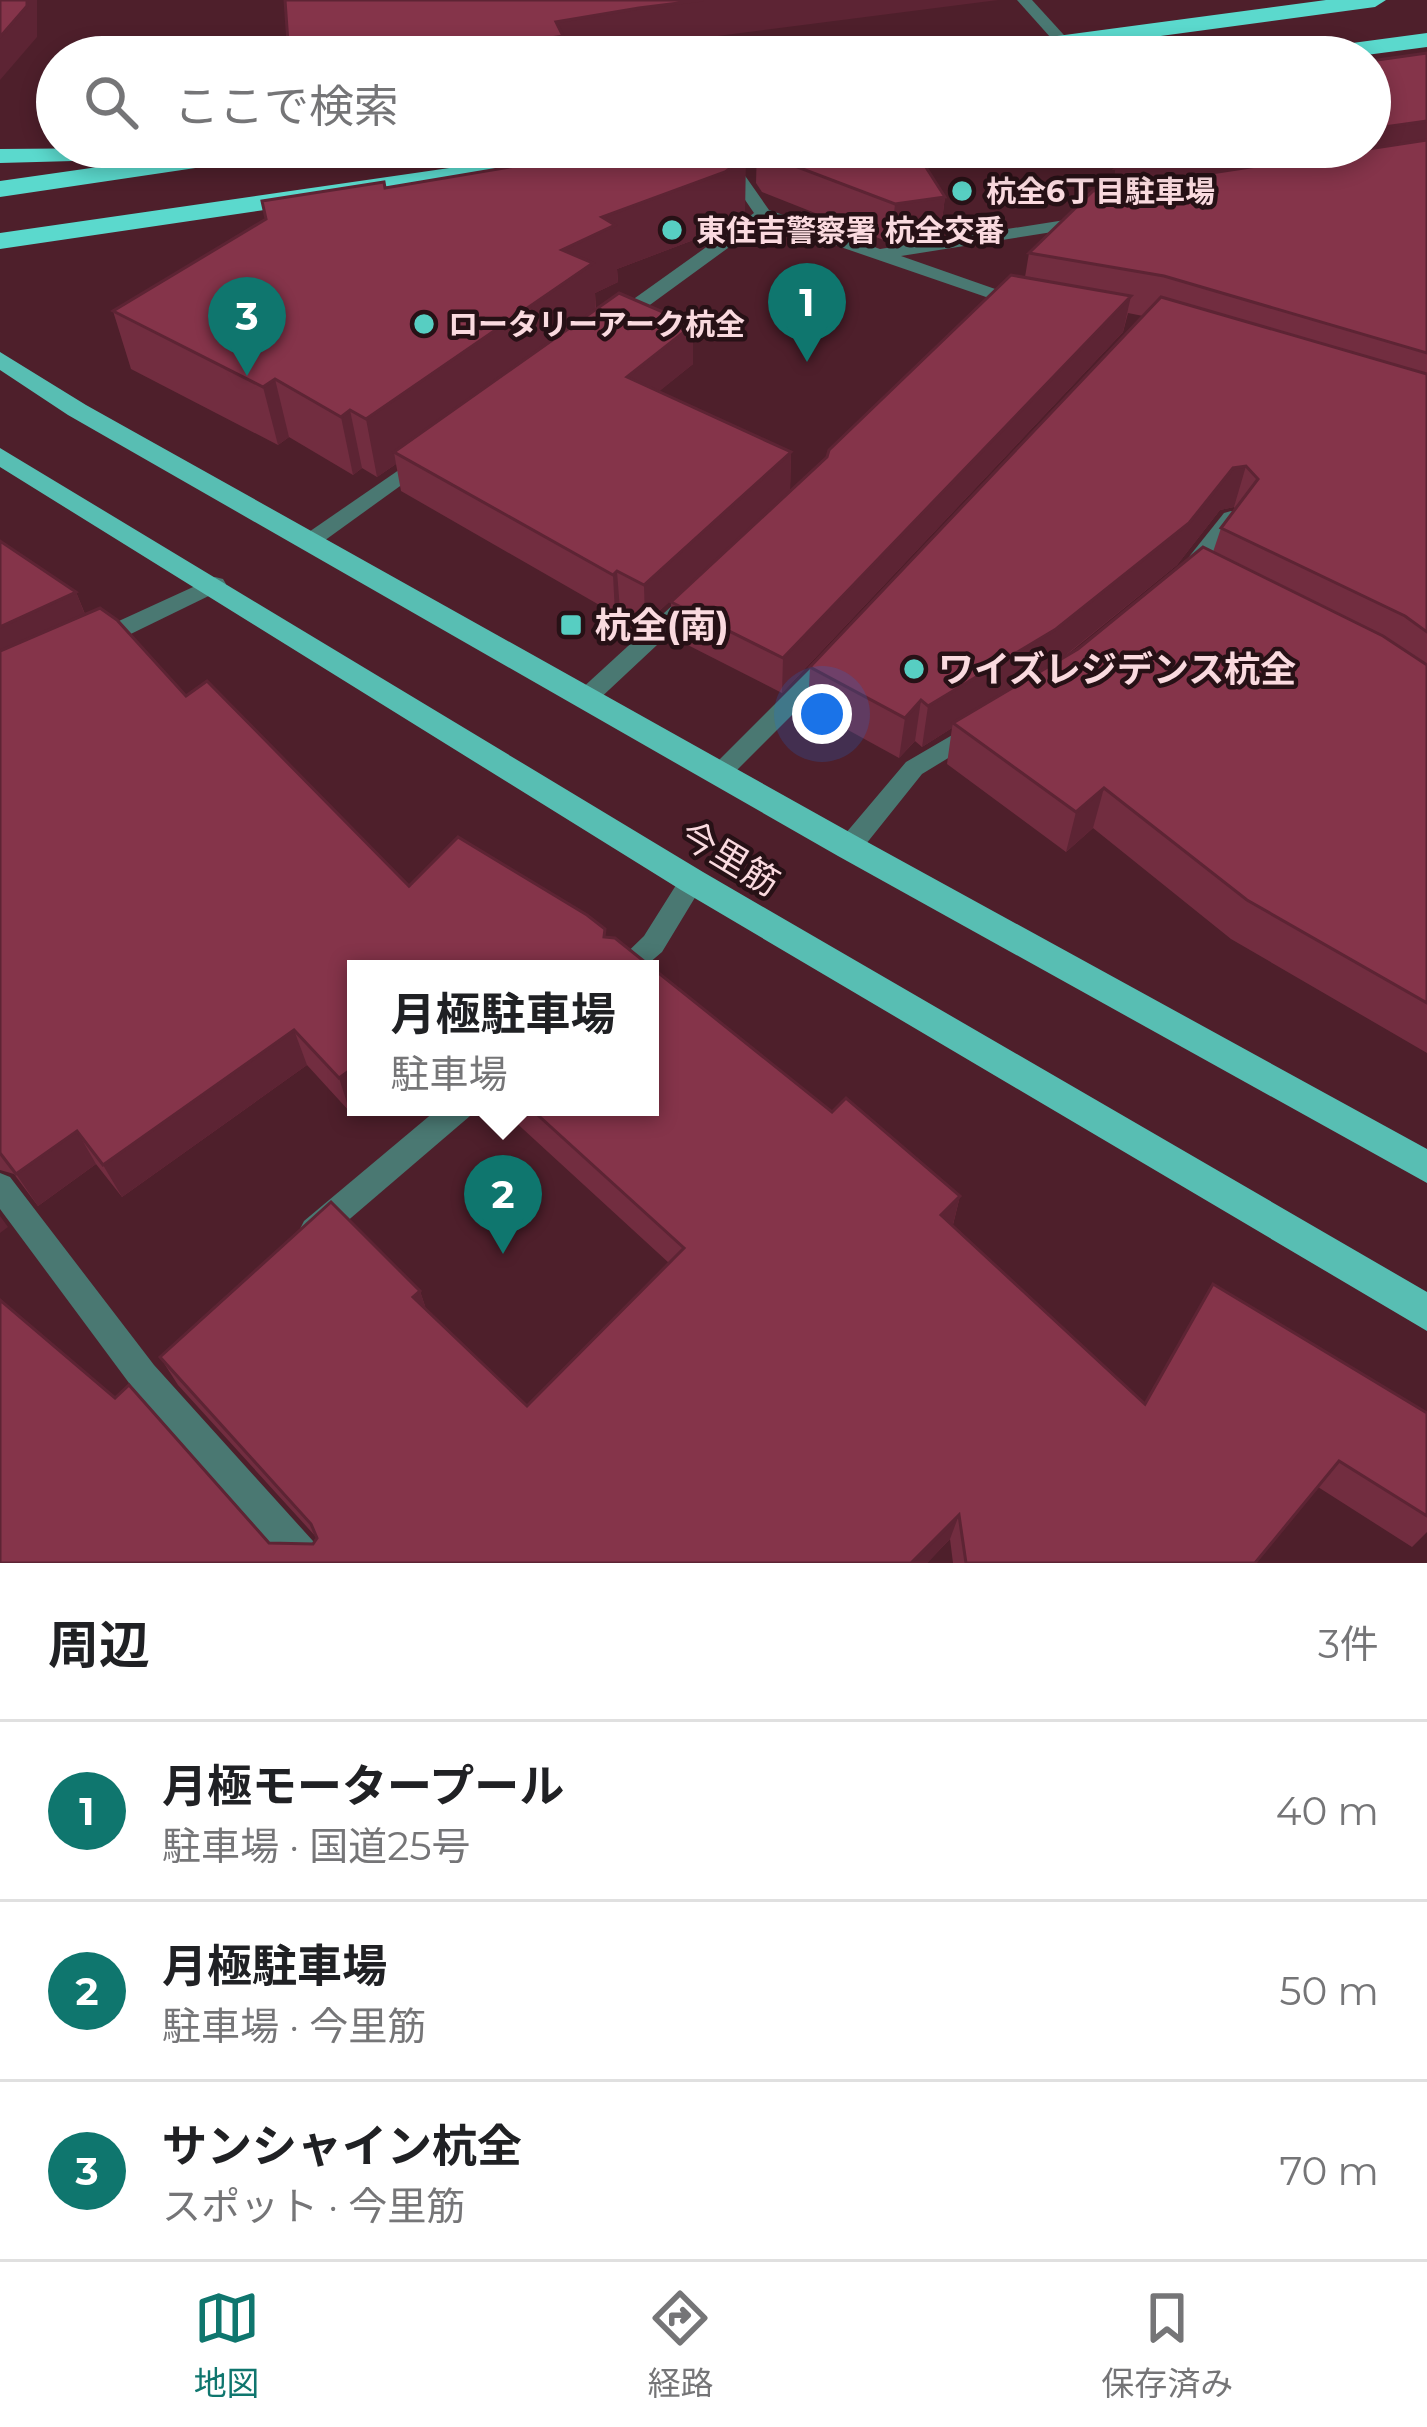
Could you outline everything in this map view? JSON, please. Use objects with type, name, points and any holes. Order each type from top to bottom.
[{"type":"highway","points":[[1155,36],[1375,0]]},
{"type":"highway","points":[[1391,45],[1427,40]]},
{"type":"highway","points":[[0,156],[36,155]]},
{"type":"highway","points":[[0,189],[144,168]]},
{"type":"highway","points":[[0,241],[501,168]]},
{"type":"main road","name":"今里筋","points":[[0,358],[77,410],[719,775],[1427,1167]]},
{"type":"main road","name":"今里筋","points":[[0,456],[692,881],[1427,1312]]},
{"type":"street","points":[[1024,0],[1056,36]]},
{"type":"street","points":[[731,168],[763,214],[1032,305]]},
{"type":"street","points":[[593,337],[763,214]]},
{"type":"street","points":[[879,254],[1107,218]]},
{"type":"street","points":[[310,541],[441,446]]},
{"type":"street","points":[[1190,581],[1231,518]]},
{"type":"street","points":[[587,697],[713,581]]},
{"type":"street","points":[[64,657],[214,584]]},
{"type":"street","points":[[719,775],[849,643]]},
{"type":"street","points":[[848,847],[914,768],[1004,713]]},
{"type":"street","points":[[634,960],[653,944],[692,881]]},
{"type":"street","points":[[284,1256],[449,1116]]},
{"type":"street","points":[[0,1186],[310,1563]]},
{"type":"building","points":[[0,0],[27,0],[27,6],[0,37]]},
{"type":"building","points":[[285,0],[703,0],[556,22],[563,36],[288,36]]},
{"type":"building","points":[[1427,53],[1427,121],[1391,126],[1391,58]]},
{"type":"building","points":[[1427,140],[1427,353],[1164,276],[1029,253],[1093,191],[1244,168],[1391,168],[1391,145]]},
{"type":"building","points":[[504,168],[731,168],[602,217],[615,225],[562,250],[593,263],[366,419],[350,410],[341,417],[275,379],[263,387],[113,311],[266,219],[262,201],[384,182],[385,188]]},
{"type":"building","points":[[800,168],[926,168],[945,197],[895,204]]},
{"type":"building","points":[[1011,275],[1131,296],[783,658],[671,602],[827,457]]},
{"type":"building","points":[[619,293],[693,325],[627,377],[791,452],[644,585],[617,571],[613,575],[394,452]]},
{"type":"building","points":[[1161,297],[1427,374],[1427,632],[1405,616],[1221,528],[1258,479],[1246,466],[1233,468],[1189,523],[1056,629],[928,706],[921,700],[905,718],[810,667]]},
{"type":"building","points":[[0,541],[76,592],[0,627]]},
{"type":"building","points":[[1203,547],[1383,636],[1427,665],[1427,1003],[1247,900],[1104,788],[1076,812],[953,723],[1078,649]]},
{"type":"building","points":[[100,608],[117,620],[186,696],[207,681],[409,886],[458,837],[587,915],[605,929],[604,937],[615,938],[642,960],[347,960],[347,1072],[339,1078],[294,1030],[103,1165],[77,1131],[16,1174],[0,1153],[0,651]]},
{"type":"building","points":[[659,973],[832,1112],[846,1098],[960,1196],[941,1215],[1145,1404],[1213,1284],[1427,1413],[1427,1516],[1339,1461],[1255,1563],[966,1563],[959,1515],[911,1563],[0,1563],[0,1300],[115,1398],[129,1385],[269,1543],[313,1544],[317,1538],[311,1524],[160,1357],[331,1202],[420,1291],[413,1297],[527,1406],[684,1248],[539,1116],[659,1116]]},
{"type":"place","name":"杭全6丁目駐車場","points":[[962,191]]},
{"type":"place","name":"東住吉警察署 杭全交番","points":[[672,230]]},
{"type":"place","name":"ロータリーアーク杭全","points":[[424,324]]},
{"type":"place","name":"月極モータープール","points":[[807,362]]},
{"type":"place","name":"サンシャイン杭全","points":[[247,376]]},
{"type":"place","name":"杭全(南)","points":[[571,625]]},
{"type":"place","name":"ワイズレジデンス杭全","points":[[914,669]]},
{"type":"place","name":"月極駐車場","points":[[503,1254]]}]
